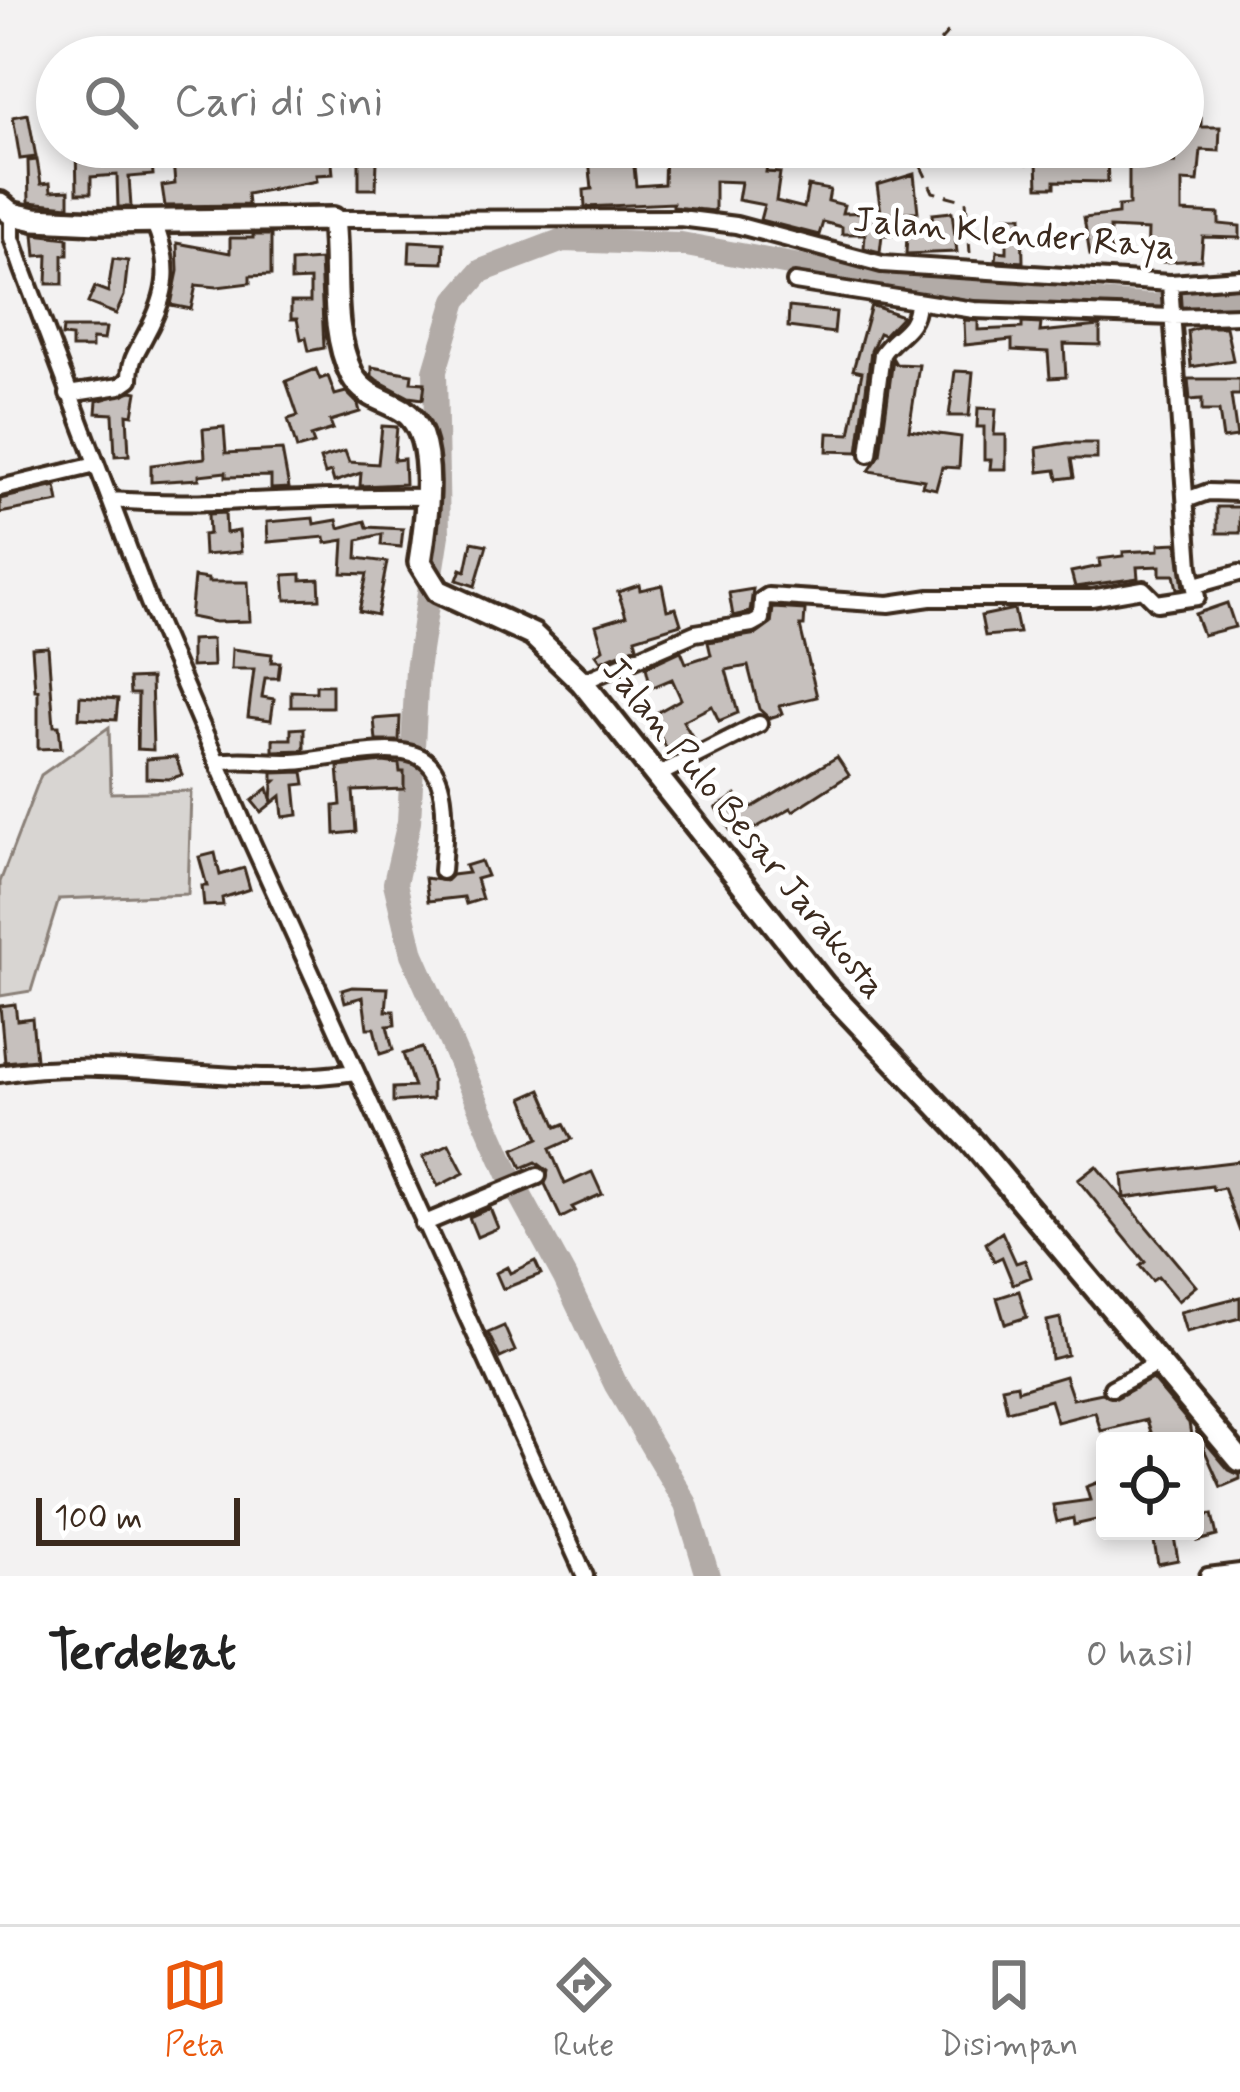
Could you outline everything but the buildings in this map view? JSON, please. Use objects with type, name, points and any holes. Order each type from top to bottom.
[{"type":"street","name":"Jalan Klender Raya","points":[[6,209],[98,222],[680,218],[736,225],[882,264],[1170,287],[1240,278]]},
{"type":"street","points":[[6,209],[16,251],[68,394],[81,469],[110,500],[217,762],[585,1576]]},
{"type":"street","name":"Jalan Pulo Besar Jarakosta","points":[[332,219],[341,332],[349,367],[364,390],[406,412],[419,430],[427,497],[420,562],[432,583],[533,635],[582,682],[824,986],[960,1128],[1240,1460]]},
{"type":"street","points":[[68,394],[120,386],[130,380],[132,356],[148,332],[169,266],[153,221]]},
{"type":"street","points":[[795,282],[974,310],[1240,315]]},
{"type":"street","points":[[582,682],[695,633],[752,624],[761,619],[762,600],[768,596],[889,604],[930,598],[1091,598],[1143,589],[1157,603],[1197,597],[1190,567],[1170,287]]},
{"type":"street","points":[[869,454],[882,354],[908,332],[917,303]]},
{"type":"street","points":[[0,488],[81,469]]},
{"type":"street","points":[[1186,500],[1208,492],[1240,493]]},
{"type":"street","points":[[110,500],[188,504],[251,498],[427,497]]},
{"type":"street","points":[[1196,585],[1239,573]]},
{"type":"street","points":[[658,775],[758,724]]},
{"type":"street","points":[[217,762],[308,761],[345,753],[407,751],[428,760],[439,772],[442,872]]},
{"type":"street","points":[[0,1074],[81,1066],[258,1079],[355,1072]]},
{"type":"street","points":[[423,1223],[534,1178]]},
{"type":"street","points":[[1112,1388],[1157,1364]]},
{"type":"street","points":[[1208,1576],[1240,1572]]},
{"type":"path","points":[[946,36],[952,29]]},
{"type":"path","points":[[922,168],[933,192],[966,201],[970,269]]},
{"type":"shaded area","points":[[109,727],[111,793],[191,791],[188,894],[59,899],[31,991],[0,996],[0,882],[41,775]]},
{"type":"waterway","points":[[708,1576],[686,1504],[616,1385],[510,1177],[412,954],[395,883],[409,822],[417,670],[438,535],[435,371],[456,300],[481,271],[563,240],[681,244],[886,282],[963,291],[1149,306],[1240,301]]}]
